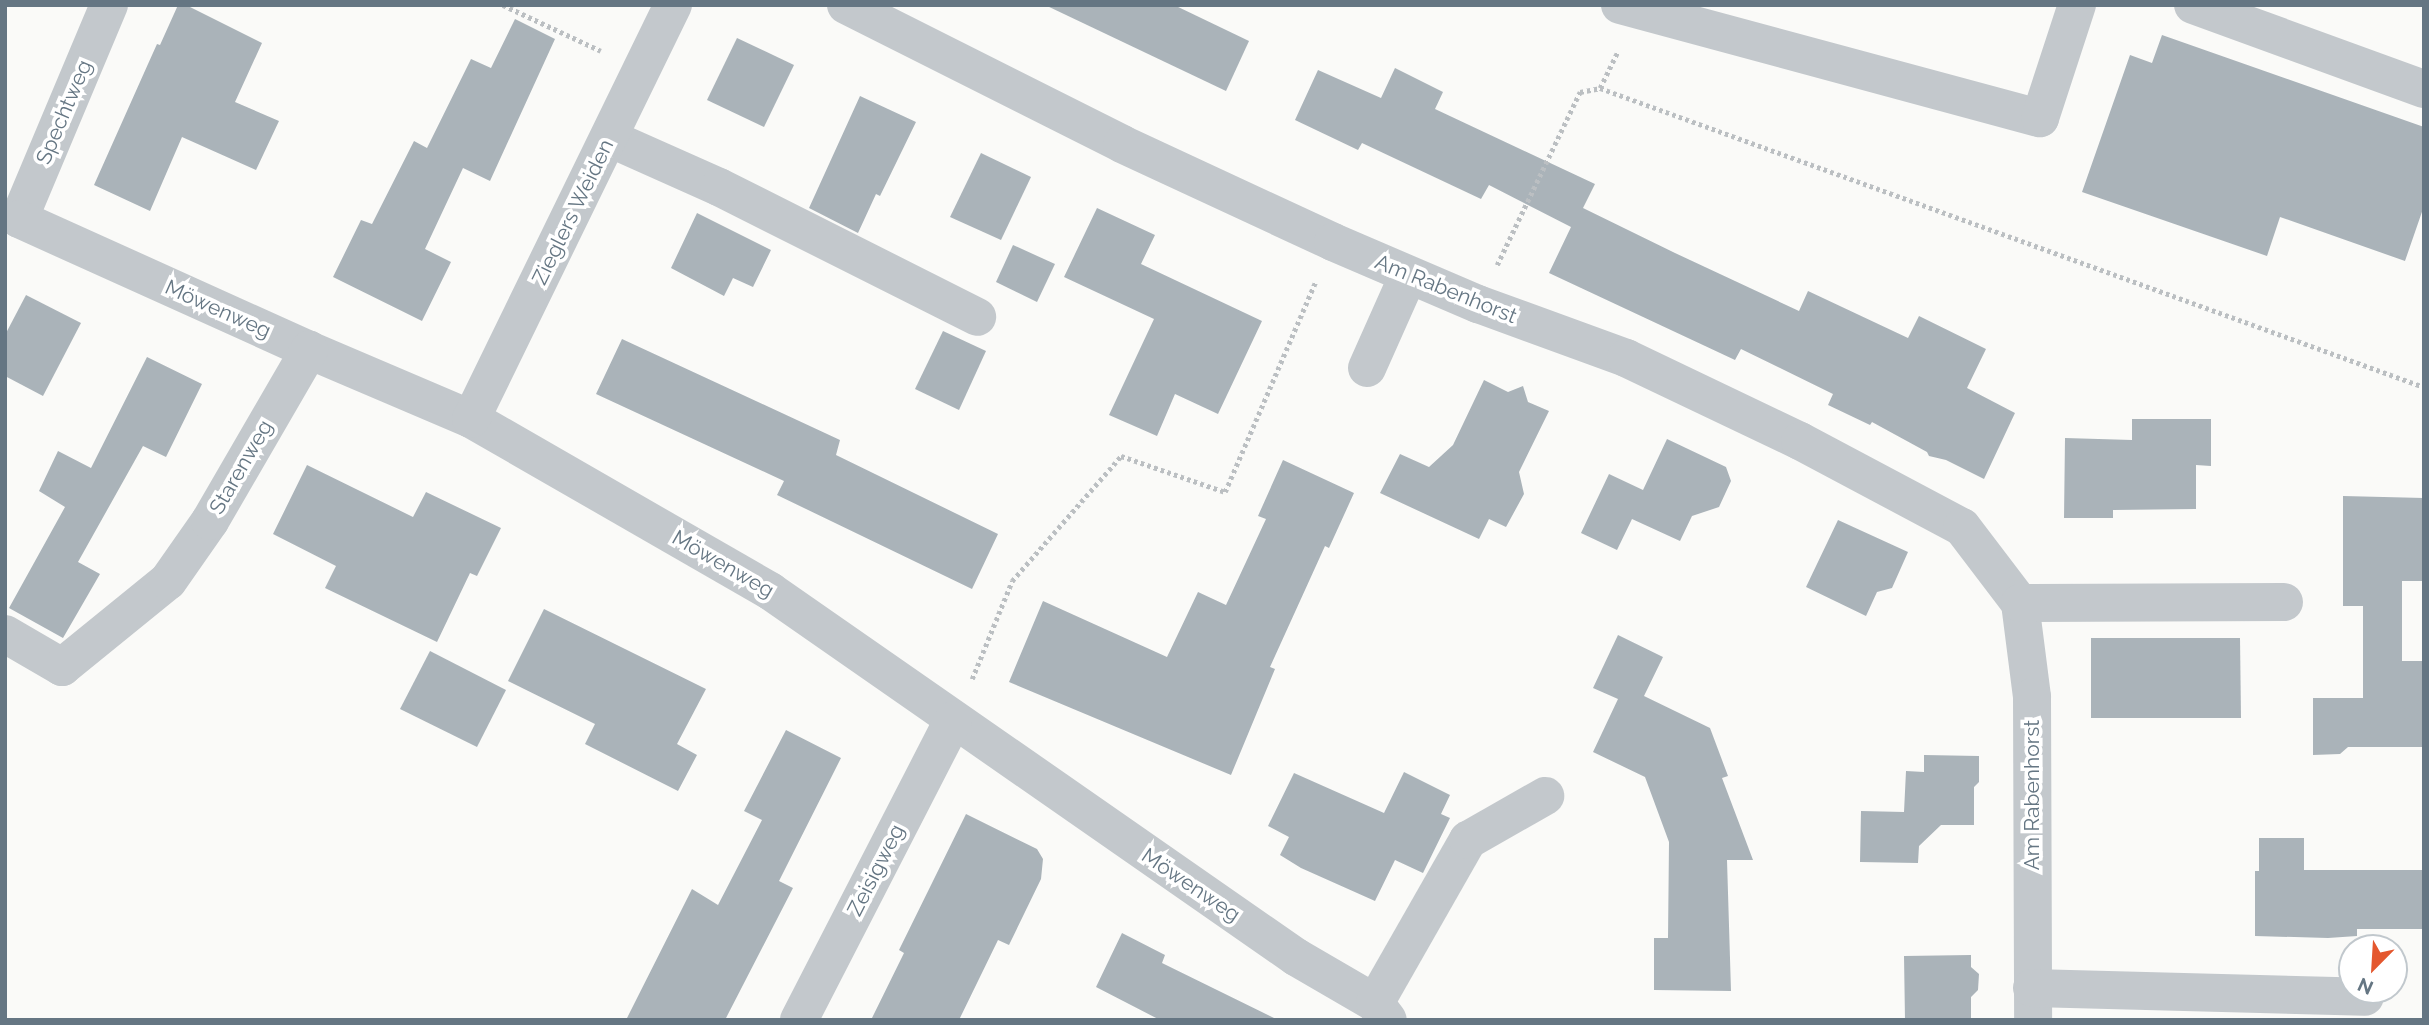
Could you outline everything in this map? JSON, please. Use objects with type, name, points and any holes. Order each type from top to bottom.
[{"type":"street","name":"Spechtweg","points":[[19,219],[109,5]]},
{"type":"street","name":"Zieglers Weiden","points":[[471,419],[673,5]]},
{"type":"street","name":"Am Rabenhorst","points":[[846,5],[1122,144],[1408,276],[1626,358],[1800,441],[1962,527],[2020,603],[2032,697],[2033,1004],[2338,998]]},
{"type":"street","points":[[1620,5],[2040,117],[2077,5]]},
{"type":"street","points":[[2196,5],[2424,89]]},
{"type":"street","points":[[610,138],[719,187],[977,317]]},
{"type":"street","name":"Möwenweg","points":[[19,219],[309,350],[471,419],[770,591],[1296,957],[1381,1012],[1468,839],[1545,796]]},
{"type":"street","points":[[1367,368],[1408,276]]},
{"type":"street","name":"Starenweg","points":[[5,634],[62,667],[168,581],[211,520],[309,350]]},
{"type":"street","points":[[2020,603],[2284,602]]},
{"type":"street","name":"Zeisigweg","points":[[799,1020],[953,720]]},
{"type":"path","points":[[503,5],[643,71]]},
{"type":"path","points":[[1478,304],[1580,92],[1600,88],[2424,387]]},
{"type":"path","points":[[953,720],[1013,581],[1121,456],[1225,492],[1333,242]]},
{"type":"building","points":[[178,5],[186,5],[262,43],[235,102],[279,121],[256,170],[182,137],[150,211],[94,185],[157,44],[160,45]]},
{"type":"building","points":[[1045,5],[1174,5],[1249,41],[1226,91]]},
{"type":"building","points":[[515,19],[555,39],[490,181],[463,168],[425,249],[451,262],[422,321],[333,277],[361,220],[372,224],[414,141],[427,148],[471,59],[491,68]]},
{"type":"building","points":[[2162,35],[2424,127],[2424,206],[2405,261],[2280,217],[2267,256],[2082,192],[2130,55],[2152,63]]},
{"type":"building","points":[[737,38],[794,65],[764,127],[707,100]]},
{"type":"building","points":[[1395,68],[1443,92],[1435,109],[1595,184],[1583,208],[1675,253],[1799,311],[1808,291],[1908,338],[1919,316],[1986,349],[1967,388],[2015,413],[1984,479],[1946,460],[1929,456],[1927,452],[1872,422],[1870,425],[1828,405],[1833,394],[1741,349],[1735,360],[1549,273],[1571,227],[1489,185],[1481,199],[1362,143],[1358,150],[1295,120],[1318,70],[1381,98]]},
{"type":"building","points":[[860,96],[916,122],[880,196],[876,194],[858,233],[809,208]]},
{"type":"building","points":[[981,153],[1031,177],[1001,240],[950,217]]},
{"type":"building","points":[[1097,208],[1155,235],[1141,264],[1262,321],[1218,414],[1175,394],[1157,436],[1109,415],[1154,319],[1064,277]]},
{"type":"building","points":[[697,213],[771,250],[753,287],[733,278],[724,296],[671,268]]},
{"type":"building","points":[[1013,245],[1055,264],[1037,302],[996,282]]},
{"type":"building","points":[[26,295],[81,323],[43,396],[5,376],[5,335]]},
{"type":"building","points":[[943,331],[986,351],[959,410],[915,389]]},
{"type":"building","points":[[622,339],[840,440],[836,455],[998,534],[972,589],[777,495],[784,481],[596,394]]},
{"type":"building","points":[[147,357],[202,384],[166,457],[143,446],[78,562],[100,574],[63,638],[9,608],[65,507],[39,491],[58,451],[91,468]]},
{"type":"building","points":[[1484,380],[1508,392],[1523,386],[1528,402],[1549,411],[1519,472],[1524,494],[1506,527],[1489,519],[1479,539],[1380,493],[1400,454],[1429,467],[1453,445]]},
{"type":"building","points":[[2132,419],[2211,419],[2211,466],[2196,465],[2196,509],[2113,510],[2113,518],[2064,518],[2065,438],[2132,440]]},
{"type":"building","points":[[1667,439],[1726,467],[1731,481],[1719,507],[1692,516],[1680,541],[1632,519],[1617,550],[1581,533],[1609,474],[1643,490]]},
{"type":"building","points":[[1283,460],[1354,493],[1329,548],[1325,546],[1270,667],[1275,669],[1231,775],[1009,682],[1043,601],[1167,657],[1198,592],[1226,605],[1266,519],[1258,516]]},
{"type":"building","points":[[307,465],[413,517],[426,492],[501,528],[477,576],[470,573],[437,642],[325,588],[336,566],[273,534]]},
{"type":"building","points":[[2343,496],[2424,498],[2424,581],[2402,581],[2402,661],[2424,661],[2424,747],[2348,747],[2340,754],[2313,755],[2313,698],[2363,698],[2363,606],[2343,606]]},
{"type":"building","points":[[1838,520],[1908,552],[1892,588],[1877,592],[1866,616],[1806,587]]},
{"type":"building","points":[[544,609],[706,689],[677,744],[697,755],[678,791],[585,744],[595,724],[508,681]]},
{"type":"building","points":[[1618,635],[1663,657],[1644,696],[1710,728],[1728,776],[1722,778],[1753,860],[1727,860],[1731,991],[1654,990],[1654,938],[1668,938],[1669,842],[1645,777],[1593,752],[1618,699],[1593,688]]},
{"type":"building","points":[[2091,638],[2240,638],[2241,718],[2091,718]]},
{"type":"building","points":[[430,651],[506,690],[477,747],[400,709]]},
{"type":"building","points":[[786,730],[841,758],[779,881],[793,888],[725,1020],[626,1020],[692,889],[718,905],[762,820],[744,811]]},
{"type":"building","points":[[1924,755],[1979,756],[1979,782],[1974,787],[1974,825],[1941,825],[1919,846],[1918,863],[1860,862],[1861,811],[1904,812],[1906,771],[1924,772]]},
{"type":"building","points":[[1404,772],[1450,795],[1441,814],[1450,818],[1423,873],[1395,860],[1375,901],[1301,868],[1280,855],[1289,837],[1268,826],[1294,773],[1384,813]]},
{"type":"building","points":[[966,814],[1037,849],[1043,859],[1041,879],[1009,945],[998,940],[959,1020],[871,1020],[904,953],[899,950]]},
{"type":"building","points":[[2259,838],[2304,838],[2304,870],[2424,870],[2424,929],[2357,929],[2357,934],[2338,934],[2338,937],[2328,938],[2255,936],[2255,871],[2259,871]]},
{"type":"building","points":[[1122,933],[1165,955],[1162,963],[1278,1020],[1160,1020],[1096,987]]},
{"type":"building","points":[[1971,955],[1971,967],[1979,974],[1978,990],[1971,997],[1971,1020],[1905,1020],[1904,956]]}]
